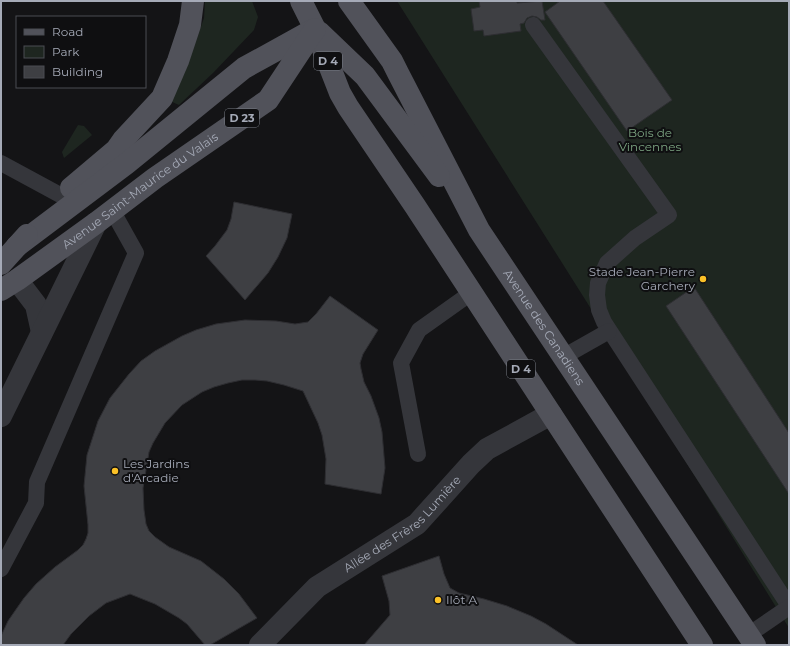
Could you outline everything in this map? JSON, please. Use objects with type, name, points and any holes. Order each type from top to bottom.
[{"type":"main road","points":[[1,264],[62,196],[116,150],[123,140],[162,98],[178,61],[190,25],[193,1]]},
{"type":"main road","name":"D 4","points":[[301,1],[315,29],[340,93],[702,645]]},
{"type":"main road","points":[[315,29],[317,1]]},
{"type":"main road","name":"Avenue des Canadiens","points":[[349,1],[392,61],[479,230],[751,640]]},
{"type":"main road","points":[[17,246],[126,164],[244,68],[315,29]]},
{"type":"main road","points":[[315,29],[365,76],[479,230]]},
{"type":"main road","name":"Avenue Saint-Maurice du Valais","points":[[9,285],[155,178],[268,100],[315,29]]},
{"type":"street","points":[[1,416],[42,332],[104,216]]},
{"type":"street","points":[[9,285],[36,305],[42,332]]},
{"type":"street","name":"Allée des Frères Lumière","points":[[260,645],[317,587],[417,524],[471,464],[487,449],[551,414]]},
{"type":"lane","points":[[533,25],[669,215],[634,238],[607,263],[598,283],[597,295],[599,310],[609,331],[789,606],[751,640]]},
{"type":"lane","points":[[1,163],[62,196]]},
{"type":"lane","points":[[1,569],[36,503],[37,482],[136,253],[104,216]]},
{"type":"lane","points":[[418,454],[401,363],[418,330],[471,293]]},
{"type":"lane","points":[[563,356],[609,331]]},
{"type":"green space","points":[[205,1],[252,1],[258,17],[254,30],[213,73],[179,105],[170,101],[185,72],[204,18]]},
{"type":"green space","name":"Bois de Vincennes","points":[[397,1],[789,1],[789,628],[593,312]]},
{"type":"green space","points":[[78,125],[84,126],[92,135],[64,158],[62,152]]},
{"type":"building","points":[[479,1],[517,1],[517,3],[542,1],[545,20],[532,16],[527,18],[524,23],[520,24],[521,31],[484,36],[483,30],[474,31],[471,9],[480,7]]},
{"type":"building","points":[[560,1],[603,1],[672,100],[627,131],[545,12]]},
{"type":"building","points":[[234,202],[292,214],[287,238],[278,257],[268,273],[245,300],[206,256],[227,230],[231,219]]},
{"type":"building","points":[[694,287],[789,433],[789,494],[666,306]]},
{"type":"building","name":"Les Jardins d'Arcadie","points":[[330,296],[378,330],[363,354],[360,363],[364,382],[379,418],[382,432],[385,468],[381,494],[325,484],[326,459],[322,435],[303,391],[267,381],[255,380],[242,380],[214,387],[202,392],[182,405],[165,423],[153,443],[149,452],[143,488],[146,524],[149,531],[155,537],[169,547],[201,561],[224,579],[239,594],[257,618],[210,645],[205,645],[187,624],[179,618],[155,604],[130,594],[106,603],[89,616],[71,634],[63,645],[1,645],[1,636],[8,621],[24,598],[36,584],[55,567],[78,550],[86,539],[88,525],[84,486],[87,455],[98,421],[110,398],[141,361],[155,351],[182,336],[216,324],[245,320],[276,321],[295,324],[308,322]]},
{"type":"building","name":"Ilôt A","points":[[439,556],[450,588],[459,593],[507,606],[531,616],[578,645],[364,645],[390,615],[389,601],[382,576]]},
{"type":"place","name":"Stade Jean-Pierre Garchery","points":[[703,279]]},
{"type":"place","name":"Les Jardins d'Arcadie","points":[[115,471]]},
{"type":"place","name":"Ilôt A","points":[[438,600]]}]
